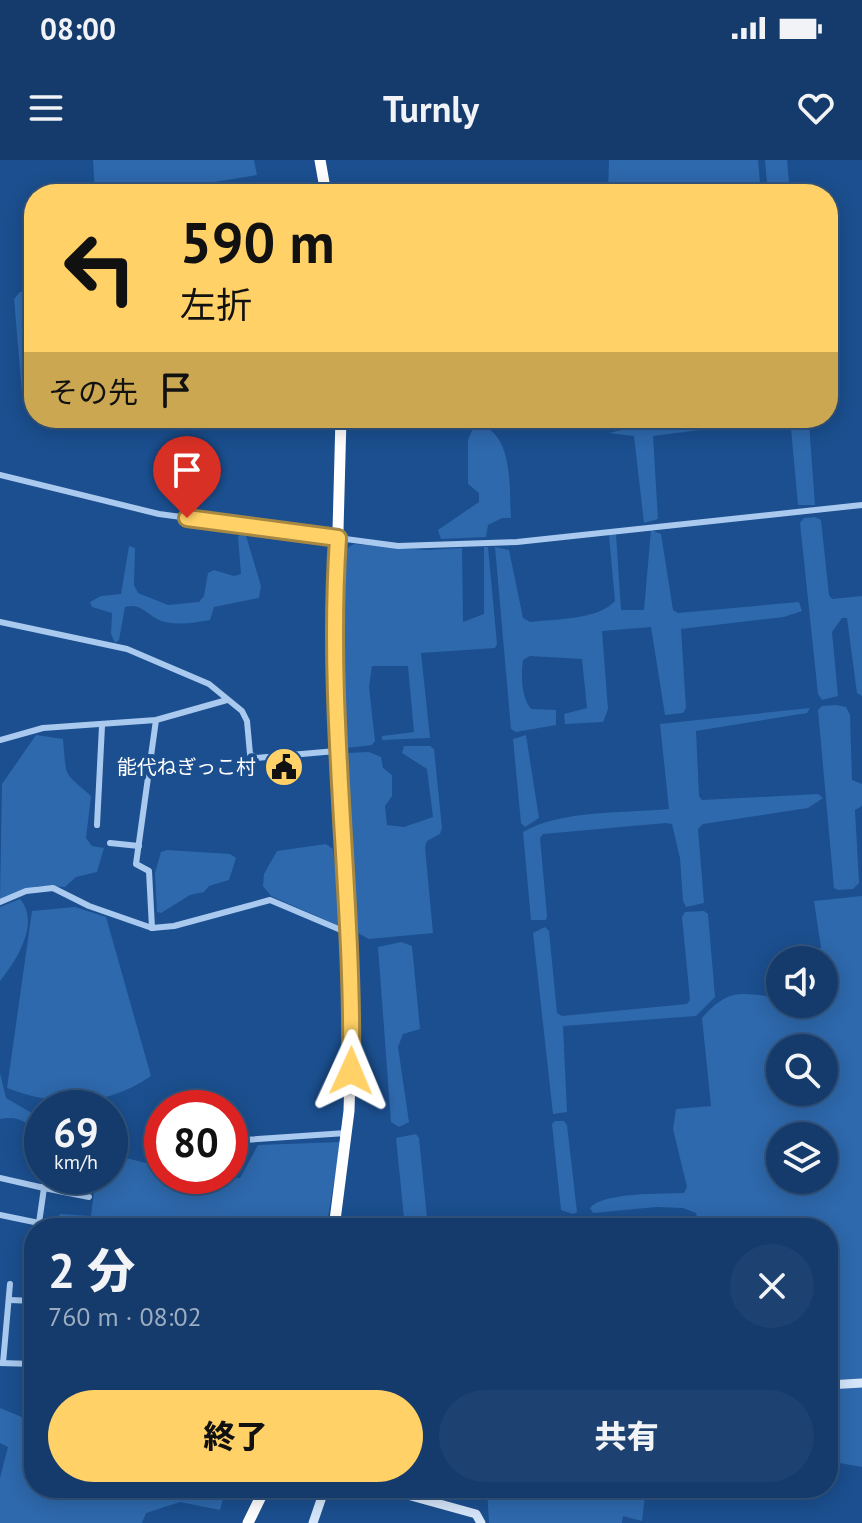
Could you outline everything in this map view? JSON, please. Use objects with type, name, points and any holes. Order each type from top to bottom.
[{"type":"highway","points":[[320,160],[324,184]]},
{"type":"highway","points":[[335,1218],[347,1133],[352,1012],[336,751],[341,428]]},
{"type":"highway","points":[[248,1523],[260,1498]]},
{"type":"street","points":[[0,475],[159,514],[398,546],[517,542],[862,505]]},
{"type":"street","points":[[0,622],[127,649],[209,684],[242,711],[247,721],[250,754],[256,758],[336,751]]},
{"type":"street","points":[[0,740],[43,728],[156,720],[227,700]]},
{"type":"street","points":[[152,928],[149,871],[136,864],[156,720]]},
{"type":"street","points":[[97,825],[102,726]]},
{"type":"street","points":[[110,843],[139,846]]},
{"type":"street","points":[[0,902],[26,891],[53,888],[89,906],[152,928],[174,926],[248,903],[270,900],[348,933]]},
{"type":"street","points":[[248,1140],[347,1133]]},
{"type":"street","points":[[0,1178],[24,1183]]},
{"type":"street","points":[[40,1218],[43,1194]]},
{"type":"street","points":[[74,1194],[89,1197]]},
{"type":"street","points":[[0,1215],[24,1220]]},
{"type":"street","points":[[10,1284],[9,1322],[3,1331],[1,1363],[24,1364]]},
{"type":"street","points":[[10,1300],[24,1301]]},
{"type":"street","points":[[838,1384],[862,1383]]},
{"type":"street","points":[[313,1523],[322,1498]]},
{"type":"street","points":[[424,1498],[476,1514],[481,1523]]},
{"type":"shaded area","points":[[93,160],[254,160],[257,175],[202,184],[94,184]]},
{"type":"shaded area","points":[[609,160],[758,160],[760,184],[608,184]]},
{"type":"shaded area","points":[[765,160],[787,160],[789,184],[767,184]]},
{"type":"shaded area","points":[[24,292],[24,393],[14,299]]},
{"type":"shaded area","points":[[473,428],[486,428],[498,439],[507,464],[511,518],[502,518],[488,525],[486,537],[441,539],[438,530],[479,502],[479,493],[468,484],[468,440]]},
{"type":"shaded area","points":[[716,428],[653,436],[658,519],[644,523],[634,436],[609,433],[626,429]]},
{"type":"shaded area","points":[[791,428],[809,428],[815,505],[798,505]]},
{"type":"shaded area","points":[[804,518],[821,520],[829,595],[832,599],[862,596],[862,696],[857,693],[847,618],[842,618],[832,632],[838,696],[822,700],[818,694],[800,523]]},
{"type":"shaded area","points":[[244,529],[261,586],[259,598],[214,607],[210,620],[188,623],[165,622],[137,607],[125,607],[119,640],[115,643],[111,634],[112,613],[92,607],[90,602],[101,596],[121,594],[129,546],[135,548],[134,585],[138,593],[168,605],[199,602],[204,596],[208,573],[214,570],[234,576],[241,574],[238,537]]},
{"type":"shaded area","points":[[651,530],[661,534],[673,610],[678,613],[799,602],[802,611],[784,617],[681,629],[686,708],[683,713],[665,715],[651,627],[602,631],[608,709],[603,722],[565,724],[564,714],[587,708],[582,659],[530,656],[523,660],[525,698],[531,709],[556,710],[556,725],[516,732],[511,729],[495,547],[509,550],[523,618],[530,622],[563,619],[598,612],[615,601],[609,535],[616,534],[621,610],[644,610]]},
{"type":"shaded area","points":[[354,544],[426,550],[462,548],[463,622],[484,614],[484,547],[488,547],[497,644],[495,648],[421,653],[430,738],[382,740],[382,736],[414,732],[408,666],[372,666],[369,687],[375,741],[372,745],[347,748],[342,745],[343,557],[344,550]]},
{"type":"shaded area","points":[[822,706],[846,707],[850,715],[852,780],[862,784],[862,806],[855,810],[859,883],[853,889],[838,890],[834,888],[818,710]]},
{"type":"shaded area","points":[[810,708],[807,713],[696,731],[699,796],[702,800],[818,794],[823,798],[808,808],[703,824],[698,829],[704,903],[686,907],[683,901],[680,858],[672,824],[543,834],[540,838],[547,916],[546,920],[531,920],[523,832],[574,816],[669,809],[660,724]]},
{"type":"shaded area","points":[[36,735],[63,739],[68,773],[91,796],[86,838],[92,846],[104,848],[97,872],[76,877],[65,887],[38,886],[0,899],[2,784]]},
{"type":"shaded area","points":[[526,735],[539,818],[525,827],[521,823],[513,739]]},
{"type":"shaded area","points":[[404,746],[430,746],[434,749],[442,828],[440,834],[427,841],[425,847],[433,933],[369,939],[354,931],[341,762],[347,753],[369,752],[381,757],[383,768],[392,775],[392,796],[385,806],[387,825],[404,827],[433,817],[427,769],[402,753]]},
{"type":"shaded area","points":[[326,844],[333,849],[341,924],[337,925],[271,896],[263,886],[264,874],[277,851]]},
{"type":"shaded area","points":[[161,852],[230,854],[236,858],[229,880],[190,895],[161,913],[157,912],[155,873]]},
{"type":"shaded area","points":[[862,896],[862,1467],[838,1463],[838,1218],[697,1218],[696,1213],[683,1208],[656,1207],[593,1213],[590,1208],[620,1196],[684,1193],[687,1187],[673,1129],[676,1109],[711,1106],[702,1018],[720,1001],[746,994],[766,996],[766,1018],[838,1018],[838,946],[821,946],[814,901]]},
{"type":"shaded area","points":[[20,899],[26,909],[27,931],[24,942],[0,981],[0,907]]},
{"type":"shaded area","points":[[75,907],[106,917],[151,1076],[124,1090],[24,1090],[24,1093],[7,1088],[32,911]]},
{"type":"shaded area","points":[[704,911],[708,914],[715,997],[696,1016],[563,1026],[567,1112],[553,1114],[533,933],[545,927],[549,931],[557,1013],[562,1016],[687,1004],[690,1000],[682,917],[685,912]]},
{"type":"shaded area","points":[[401,942],[412,946],[420,1029],[403,1034],[398,1047],[409,1122],[399,1127],[391,1122],[378,947]]},
{"type":"shaded area","points":[[0,1073],[6,1098],[24,1108],[24,1122],[13,1118],[0,1119]]},
{"type":"shaded area","points":[[564,1121],[567,1125],[577,1212],[573,1214],[561,1210],[552,1124]]},
{"type":"shaded area","points":[[416,1134],[419,1138],[427,1218],[404,1218],[396,1138]]},
{"type":"shaded area","points":[[341,1142],[328,1218],[57,1218],[60,1214],[91,1216],[94,1194],[128,1194],[128,1158],[144,1162],[144,1194],[248,1194],[248,1163],[258,1145]]},
{"type":"shaded area","points":[[0,1408],[24,1418],[24,1498],[223,1498],[220,1510],[180,1502],[146,1513],[142,1523],[0,1523],[0,1478],[8,1447],[0,1443]]},
{"type":"shaded area","points":[[488,1498],[645,1498],[642,1521],[623,1516],[622,1523],[489,1523]]},
{"type":"place","name":"能代ねぎっこ村","points":[[284,767]]},
{"type":"route","points":[[187,518],[338,538],[334,680],[352,1012],[351,1071]]}]
